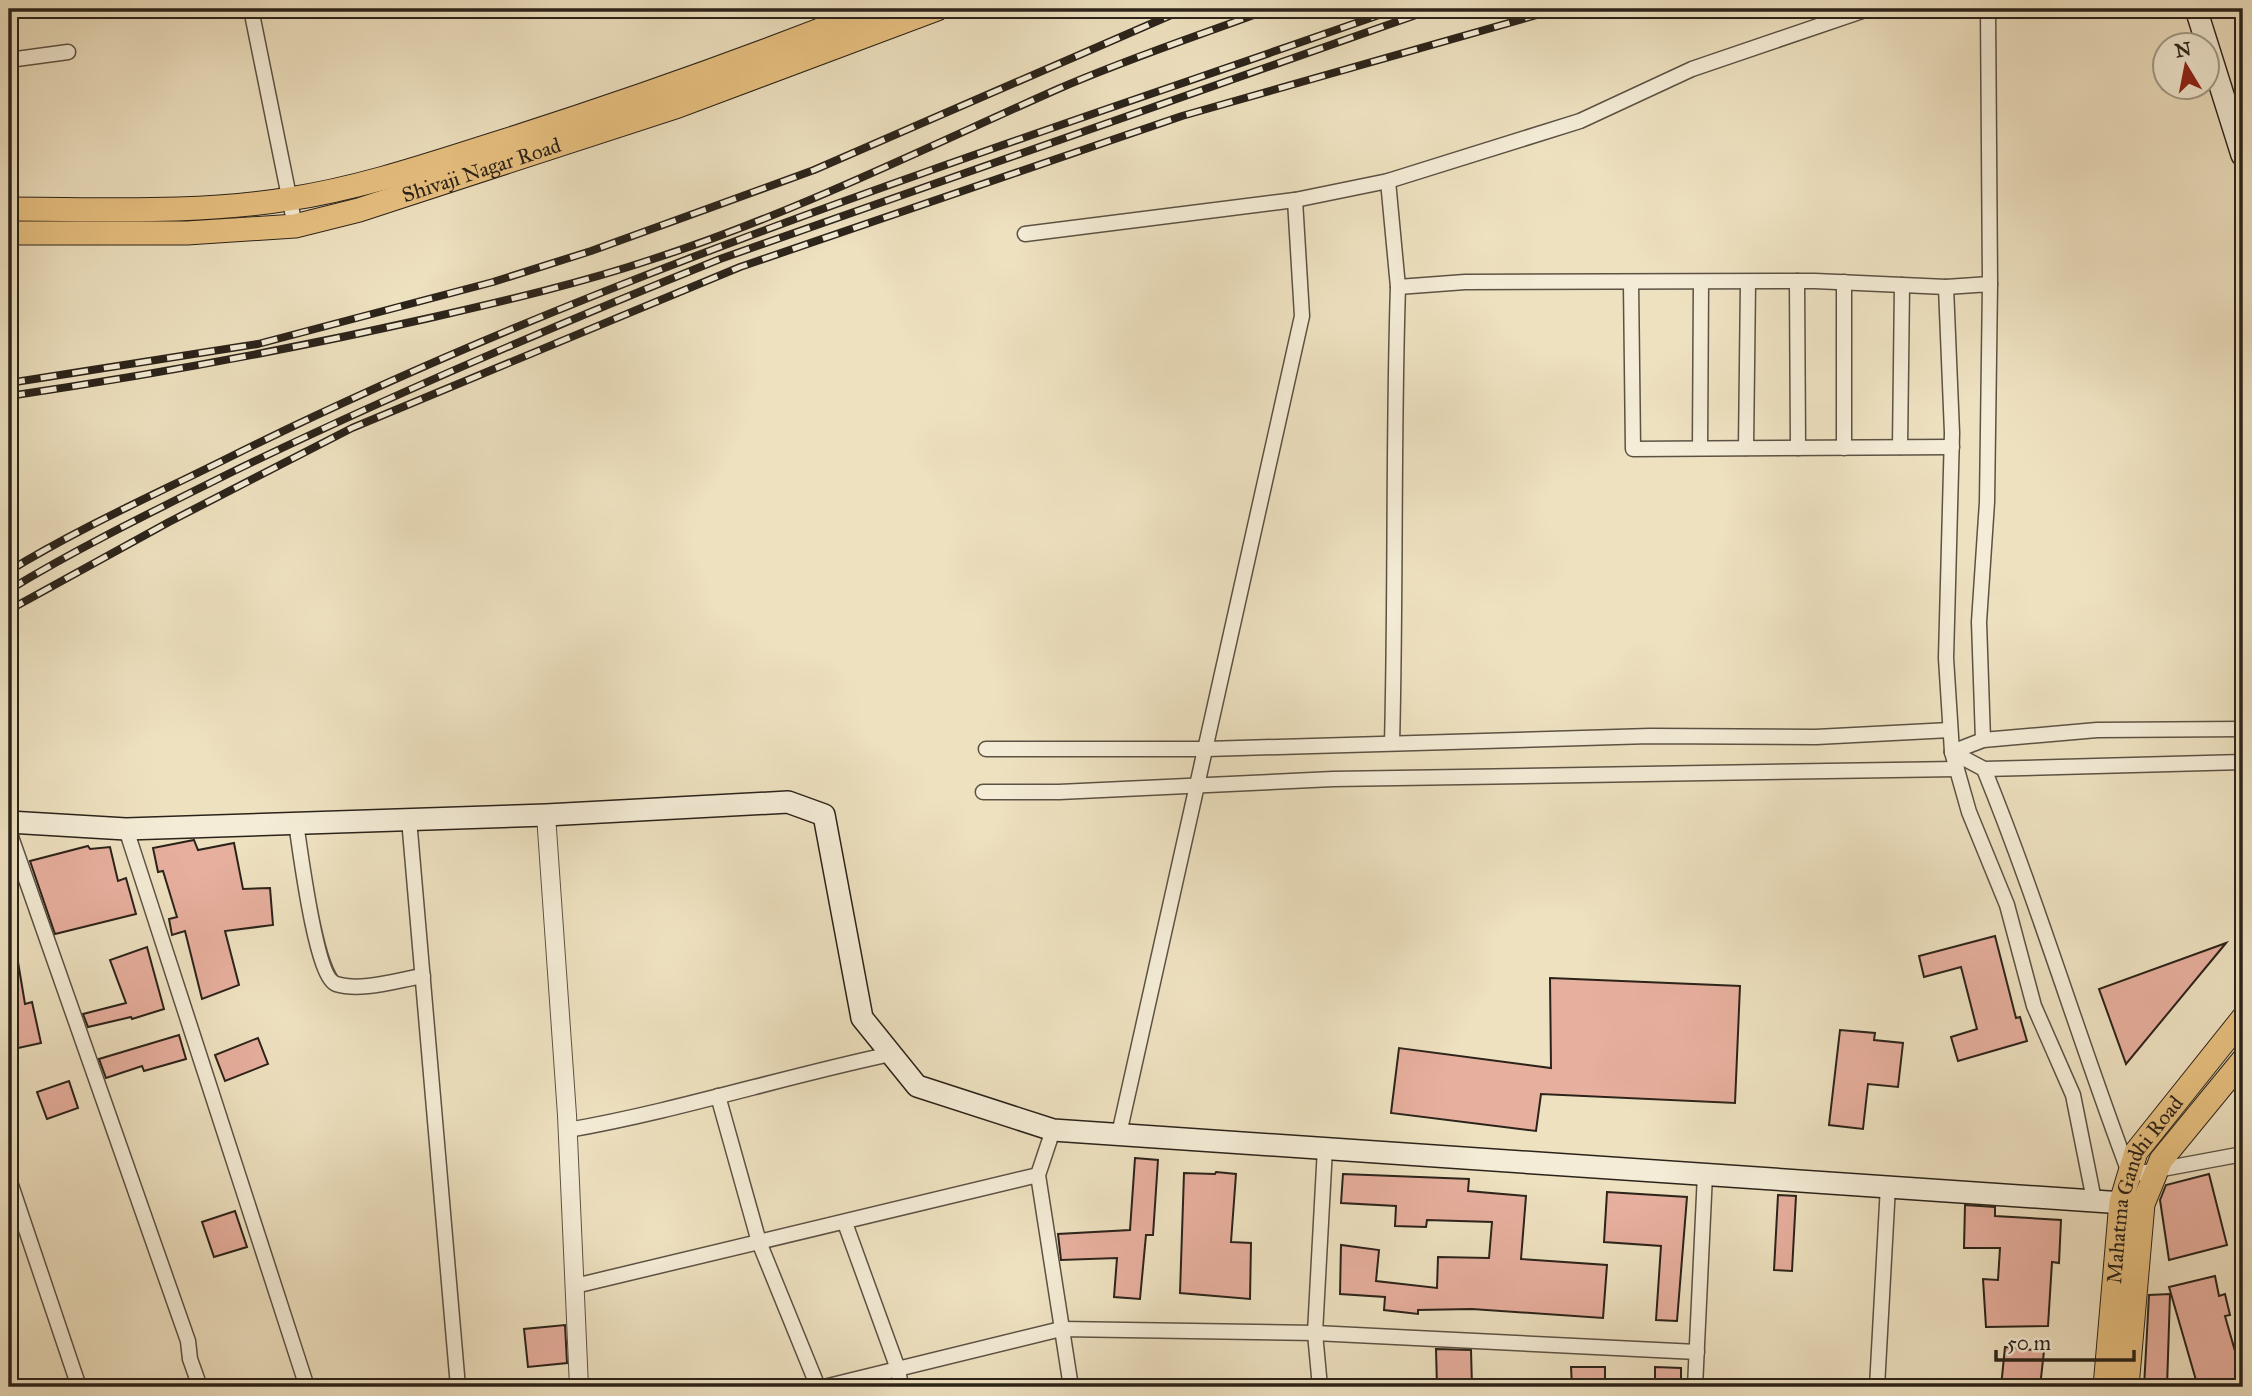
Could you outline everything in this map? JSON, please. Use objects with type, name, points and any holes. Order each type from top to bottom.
[{"type":"main road","name":"Shivaji Nagar Road","points":[[9,209],[204,208],[290,199],[381,178],[598,111],[757,56],[873,9]]},
{"type":"main road","name":"Shivaji Nagar Road","points":[[9,233],[108,235],[295,226],[359,210],[678,106],[936,9]]},
{"type":"main road","points":[[2196,9],[2243,157]]},
{"type":"main road","points":[[9,822],[126,829],[546,815],[788,802],[824,815],[862,1018],[891,1054],[917,1086],[1053,1130],[2132,1203]]},
{"type":"main road","name":"Mahatma Gandhi Road","points":[[2105,1387],[2132,1203],[2130,1175],[2136,1152],[2243,1018]]},
{"type":"main road","points":[[2127,1387],[2132,1203],[2157,1171],[2161,1160],[2243,1060]]},
{"type":"street","points":[[251,9],[295,226]]},
{"type":"street","points":[[1025,234],[1295,200],[1388,181],[1580,121],[1692,69],[1868,9]]},
{"type":"street","points":[[1983,740],[1979,622],[1987,502],[1990,284],[1988,9]]},
{"type":"street","points":[[9,60],[68,52]]},
{"type":"street","points":[[1388,181],[1398,287],[1393,449],[1396,581],[1392,743]]},
{"type":"street","points":[[1119,1134],[1200,783],[1302,316],[1295,200]]},
{"type":"street","points":[[1398,287],[1465,282],[1797,281],[1946,287],[1990,284]]},
{"type":"street","points":[[1797,281],[1798,448]]},
{"type":"street","points":[[1631,282],[1633,449],[1952,447]]},
{"type":"street","points":[[1700,448],[1701,282]]},
{"type":"street","points":[[1746,448],[1748,282]]},
{"type":"street","points":[[1844,282],[1844,448]]},
{"type":"street","points":[[1900,447],[1902,285]]},
{"type":"street","points":[[1946,287],[1952,447],[1946,658],[1952,752],[1969,812],[2007,905],[2034,1006],[2073,1095],[2094,1200]]},
{"type":"street","points":[[1952,752],[1983,740],[2098,730],[2243,729]]},
{"type":"street","points":[[986,749],[1207,749],[1650,736],[1816,737],[1950,730]]},
{"type":"street","points":[[1952,752],[1984,769],[2243,762]]},
{"type":"street","points":[[983,792],[1059,792],[1200,783],[1678,771],[1957,769]]},
{"type":"street","points":[[1984,769],[2018,852],[2099,1093],[2130,1175],[2243,1154]]},
{"type":"street","points":[[546,815],[568,1130],[579,1387]]},
{"type":"street","points":[[409,820],[458,1387]]},
{"type":"street","points":[[296,823],[318,951],[328,979],[335,984],[354,987],[423,976]]},
{"type":"street","points":[[126,829],[307,1387]]},
{"type":"street","points":[[9,831],[188,1341],[190,1359],[200,1387]]},
{"type":"street","points":[[568,1130],[646,1116],[810,1071],[891,1054]]},
{"type":"street","points":[[718,1097],[759,1242],[818,1387]]},
{"type":"street","points":[[1053,1130],[1038,1175],[1071,1387]]},
{"type":"street","points":[[1320,1387],[1315,1333],[1325,1148]]},
{"type":"street","points":[[1695,1387],[1705,1174]]},
{"type":"street","points":[[575,1286],[1038,1175]]},
{"type":"street","points":[[9,1179],[79,1387]]},
{"type":"street","points":[[1877,1387],[1888,1186]]},
{"type":"street","points":[[845,1223],[898,1369],[901,1387]]},
{"type":"street","points":[[824,1387],[1061,1329],[1315,1333],[1697,1352]]},
{"type":"building","points":[[194,840],[198,850],[234,843],[243,889],[270,888],[273,925],[225,931],[239,985],[202,999],[185,931],[172,935],[169,919],[177,917],[163,871],[158,872],[153,848]]},
{"type":"building","points":[[88,846],[90,849],[110,847],[118,881],[126,878],[136,914],[55,934],[30,861]]},
{"type":"building","points":[[1995,936],[2016,1018],[2020,1017],[2027,1041],[1958,1061],[1951,1037],[1977,1029],[1961,967],[1924,977],[1919,956]]},
{"type":"building","points":[[2226,943],[2126,1064],[2099,989]]},
{"type":"building","points":[[147,947],[164,1009],[132,1019],[131,1017],[88,1027],[83,1014],[126,1003],[110,960]]},
{"type":"building","points":[[9,956],[17,956],[25,1004],[32,1002],[41,1043],[9,1050]]},
{"type":"building","points":[[1550,978],[1740,986],[1735,1103],[1541,1094],[1536,1131],[1391,1113],[1399,1048],[1551,1068]]},
{"type":"building","points":[[1840,1030],[1875,1033],[1874,1040],[1903,1043],[1898,1087],[1868,1084],[1863,1129],[1829,1125]]},
{"type":"building","points":[[179,1035],[186,1059],[144,1071],[142,1066],[106,1078],[99,1059]]},
{"type":"building","points":[[258,1038],[268,1064],[225,1081],[215,1055]]},
{"type":"building","points":[[69,1081],[78,1108],[47,1119],[37,1092]]},
{"type":"building","points":[[1135,1158],[1158,1160],[1153,1235],[1146,1235],[1140,1299],[1114,1297],[1117,1258],[1061,1260],[1058,1234],[1130,1230]]},
{"type":"building","points":[[1184,1173],[1236,1174],[1231,1242],[1251,1243],[1250,1299],[1180,1293]]},
{"type":"building","points":[[1343,1174],[1469,1179],[1468,1191],[1526,1196],[1521,1259],[1607,1265],[1603,1318],[1472,1309],[1418,1310],[1418,1314],[1384,1310],[1385,1297],[1340,1294],[1341,1245],[1379,1250],[1376,1281],[1437,1288],[1438,1257],[1489,1258],[1492,1222],[1427,1220],[1426,1227],[1395,1226],[1396,1206],[1341,1203]]},
{"type":"building","points":[[2209,1174],[2227,1245],[2169,1260],[2160,1200],[2166,1185]]},
{"type":"building","points":[[1607,1192],[1687,1197],[1677,1321],[1656,1320],[1661,1246],[1604,1242]]},
{"type":"building","points":[[1778,1195],[1796,1196],[1792,1271],[1774,1270]]},
{"type":"building","points":[[1965,1205],[1995,1207],[1995,1216],[2061,1220],[2059,1263],[2052,1262],[2048,1326],[1986,1327],[1983,1279],[1998,1280],[2000,1248],[1964,1248]]},
{"type":"building","points":[[235,1211],[247,1247],[214,1257],[202,1222]]},
{"type":"building","points":[[2215,1276],[2219,1296],[2225,1294],[2230,1315],[2225,1316],[2237,1358],[2243,1356],[2243,1387],[2198,1387],[2169,1287]]},
{"type":"building","points":[[2170,1294],[2167,1387],[2144,1387],[2149,1295]]},
{"type":"building","points":[[565,1325],[567,1363],[528,1367],[524,1329]]},
{"type":"building","points":[[2005,1347],[2044,1351],[2040,1387],[2001,1387]]},
{"type":"building","points":[[1436,1349],[1471,1350],[1472,1387],[1437,1387]]},
{"type":"building","points":[[1571,1367],[1605,1367],[1605,1387],[1572,1387]]},
{"type":"building","points":[[1655,1367],[1681,1368],[1681,1387],[1655,1387]]},
{"type":"railway","points":[[9,383],[258,344],[493,282],[591,251],[814,170],[1185,9]]},
{"type":"railway","points":[[9,396],[275,351],[517,298],[626,268],[756,222],[1084,78],[1270,9]]},
{"type":"railway","points":[[9,571],[90,526],[230,457],[371,390],[514,328],[806,215],[1396,9]]},
{"type":"railway","points":[[9,590],[120,528],[294,442],[475,361],[720,259],[1433,9]]},
{"type":"railway","points":[[9,610],[169,522],[352,428],[740,267],[1182,116],[1558,9]]}]
